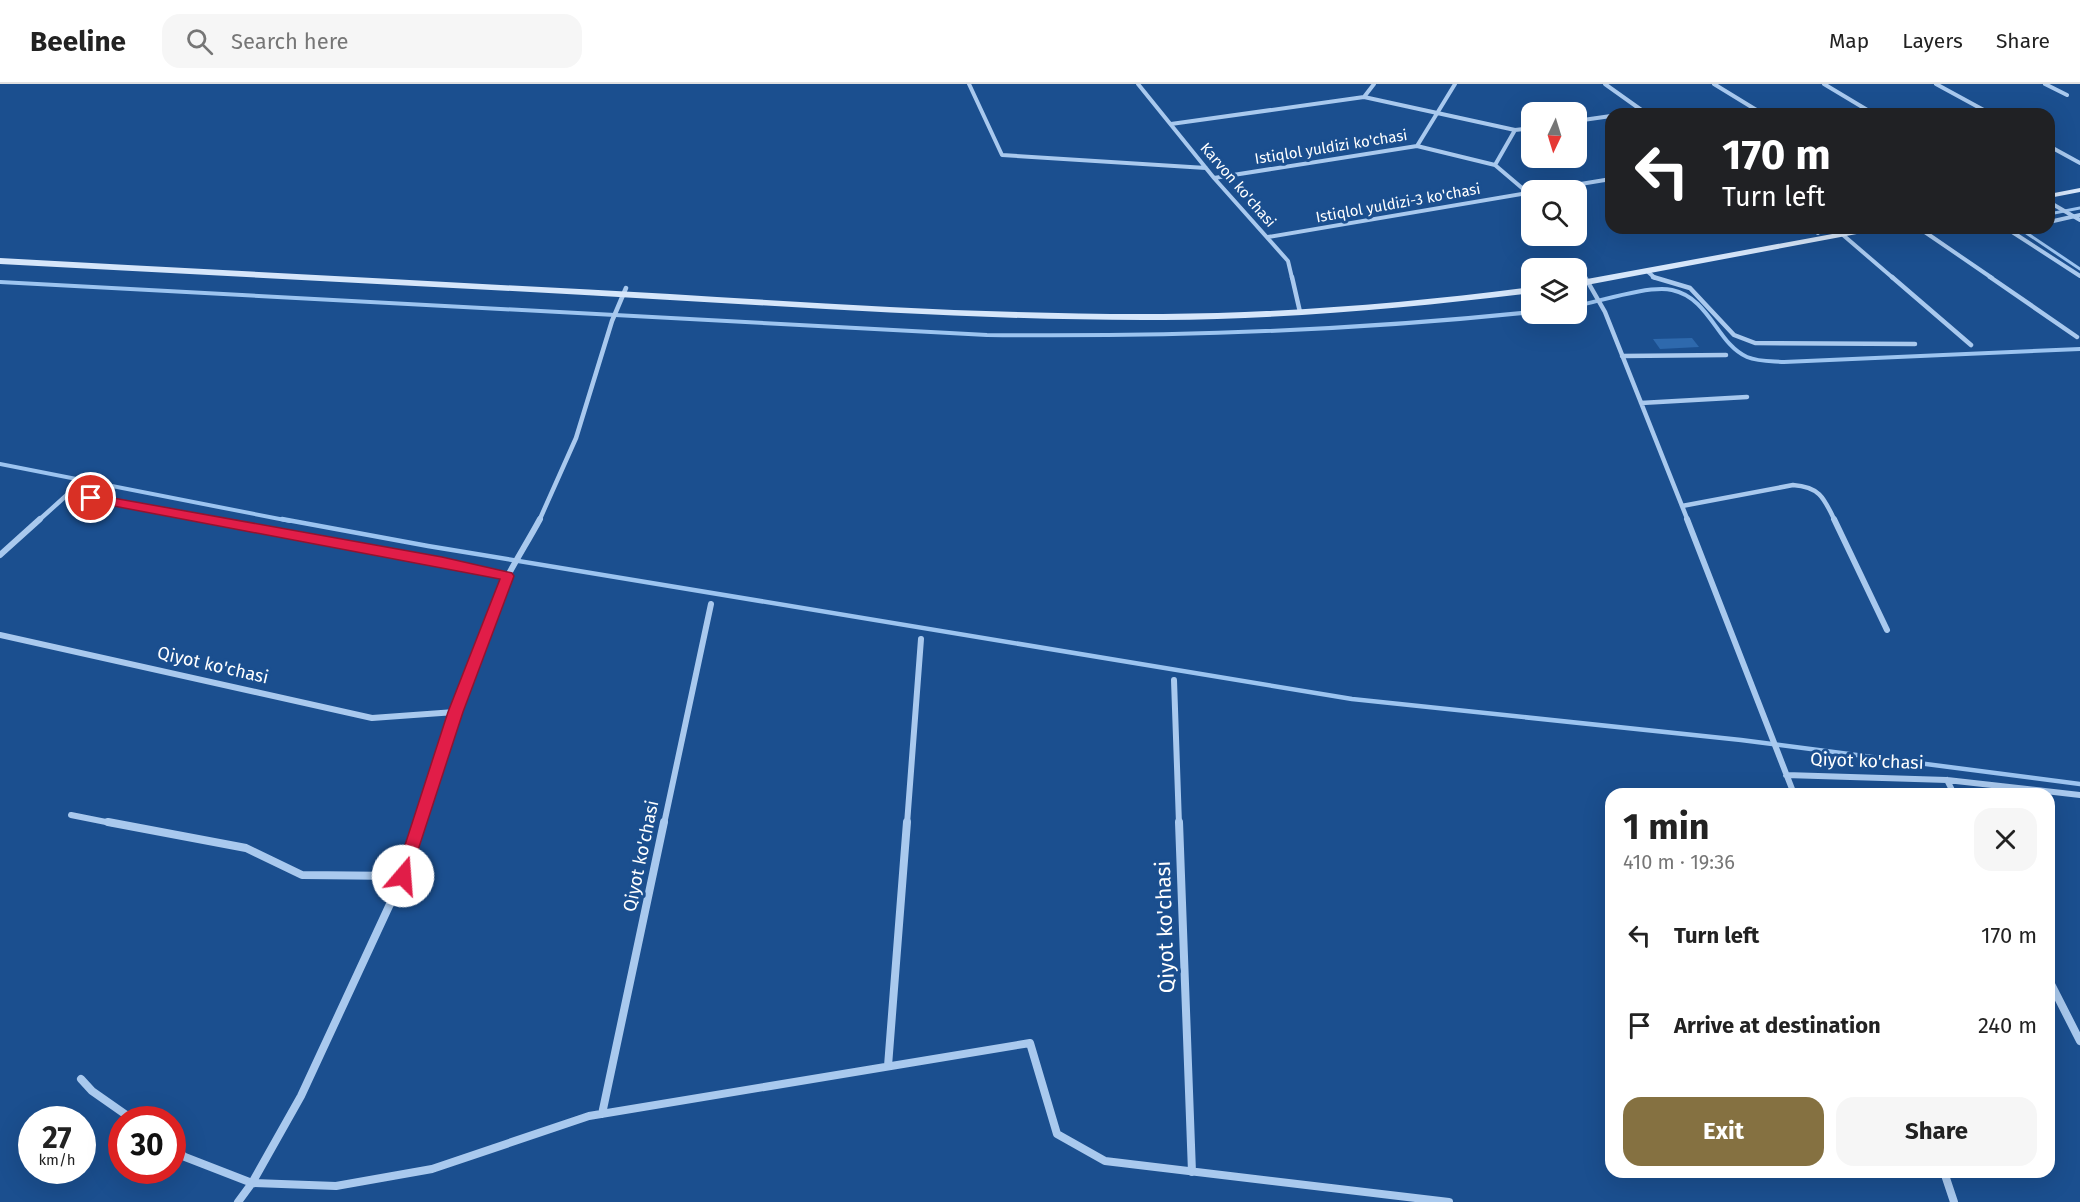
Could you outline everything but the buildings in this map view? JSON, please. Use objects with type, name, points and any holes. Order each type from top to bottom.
[{"type":"main road","points":[[2055,189],[2080,184]]},
{"type":"main road","points":[[2055,195],[2080,190]]},
{"type":"main road","points":[[1587,278],[1795,234]]},
{"type":"main road","points":[[1587,278],[1647,271],[1829,234]]},
{"type":"main road","points":[[0,255],[1046,316],[1172,317],[1407,305],[1521,291]]},
{"type":"main road","points":[[0,261],[625,291]]},
{"type":"main road","points":[[1299,309],[1521,285]]},
{"type":"street","points":[[969,84],[1002,155],[1206,168]]},
{"type":"street","name":"Karvon ko'chasi","points":[[1138,84],[1214,178],[1288,261],[1299,309]]},
{"type":"street","points":[[1364,98],[1374,84]]},
{"type":"street","points":[[1455,84],[1417,146],[1495,165],[1521,186]]},
{"type":"street","points":[[1605,84],[1639,108]]},
{"type":"street","points":[[1714,84],[1753,108]]},
{"type":"street","points":[[1824,84],[1864,108]]},
{"type":"street","points":[[1936,84],[1980,108]]},
{"type":"street","points":[[2045,84],[2067,95]]},
{"type":"street","points":[[1171,124],[1364,98],[1515,130],[1521,129]]},
{"type":"street","points":[[1587,119],[1605,117]]},
{"type":"street","points":[[1495,165],[1515,130]]},
{"type":"street","name":"Istiqlol yuldizi ko'chasi","points":[[1214,178],[1417,146]]},
{"type":"street","points":[[2055,149],[2080,163]]},
{"type":"street","points":[[1587,183],[1605,180]]},
{"type":"street","name":"Istiqlol yuldizi-3 ko'chasi","points":[[1268,237],[1521,195]]},
{"type":"street","points":[[2055,205],[2080,220]]},
{"type":"street","points":[[2055,221],[2080,215]]},
{"type":"street","points":[[1847,234],[1971,345]]},
{"type":"street","points":[[1927,234],[2077,337]]},
{"type":"street","points":[[2015,234],[2080,276]]},
{"type":"street","points":[[1647,271],[1654,278],[1690,288],[1734,335],[1755,343],[1915,344]]},
{"type":"street","points":[[1587,285],[1600,303],[1622,356],[1769,725],[1791,788]]},
{"type":"street","points":[[238,1202],[252,1183],[301,1096],[403,876],[455,712],[509,573],[545,509],[576,438],[612,321],[625,291]]},
{"type":"street","points":[[1622,356],[1726,355]]},
{"type":"street","points":[[1641,403],[1747,397]]},
{"type":"street","points":[[1682,506],[1793,485],[1808,486],[1824,498],[1887,630]]},
{"type":"street","points":[[0,555],[68,494],[509,573]]},
{"type":"street","name":"Qiyot ko'chasi","points":[[602,1114],[711,604]]},
{"type":"street","name":"Qiyot ko'chasi","points":[[0,635],[372,718],[455,712]]},
{"type":"street","points":[[888,1066],[921,639]]},
{"type":"street","name":"Qiyot ko'chasi","points":[[1174,680],[1192,1172]]},
{"type":"street","name":"Qiyot ko'chasi","points":[[1786,775],[1947,780],[2018,788]]},
{"type":"street","name":"Qiyot ko'chasi","points":[[1947,780],[1951,788]]},
{"type":"street","name":"Qiyot ko'chasi","points":[[2055,792],[2080,795]]},
{"type":"street","points":[[71,815],[246,848],[302,875],[403,876]]},
{"type":"street","points":[[2055,992],[2080,1041]]},
{"type":"street","points":[[186,1157],[252,1183],[336,1186],[432,1169],[589,1116],[1030,1043],[1057,1134],[1105,1161],[1449,1202]]},
{"type":"street","points":[[81,1079],[92,1091],[113,1106]]},
{"type":"street","points":[[1946,1178],[1954,1202]]},
{"type":"shaded area","points":[[1692,338],[1699,347],[1660,349],[1653,339]]},
{"type":"waterway","points":[[2055,213],[2080,208]]},
{"type":"waterway","points":[[2028,234],[2080,269]]},
{"type":"waterway","points":[[0,282],[987,335],[1192,334],[1396,324],[1521,313]]},
{"type":"waterway","points":[[1587,304],[1638,292],[1672,290],[1696,302],[1737,351],[1747,357],[1766,361],[2080,349]]},
{"type":"waterway","points":[[0,464],[290,521]]},
{"type":"waterway","points":[[282,519],[428,546],[1352,699],[1741,740],[2080,784]]},
{"type":"route","points":[[91,498],[507,576],[455,712],[403,876]]}]
